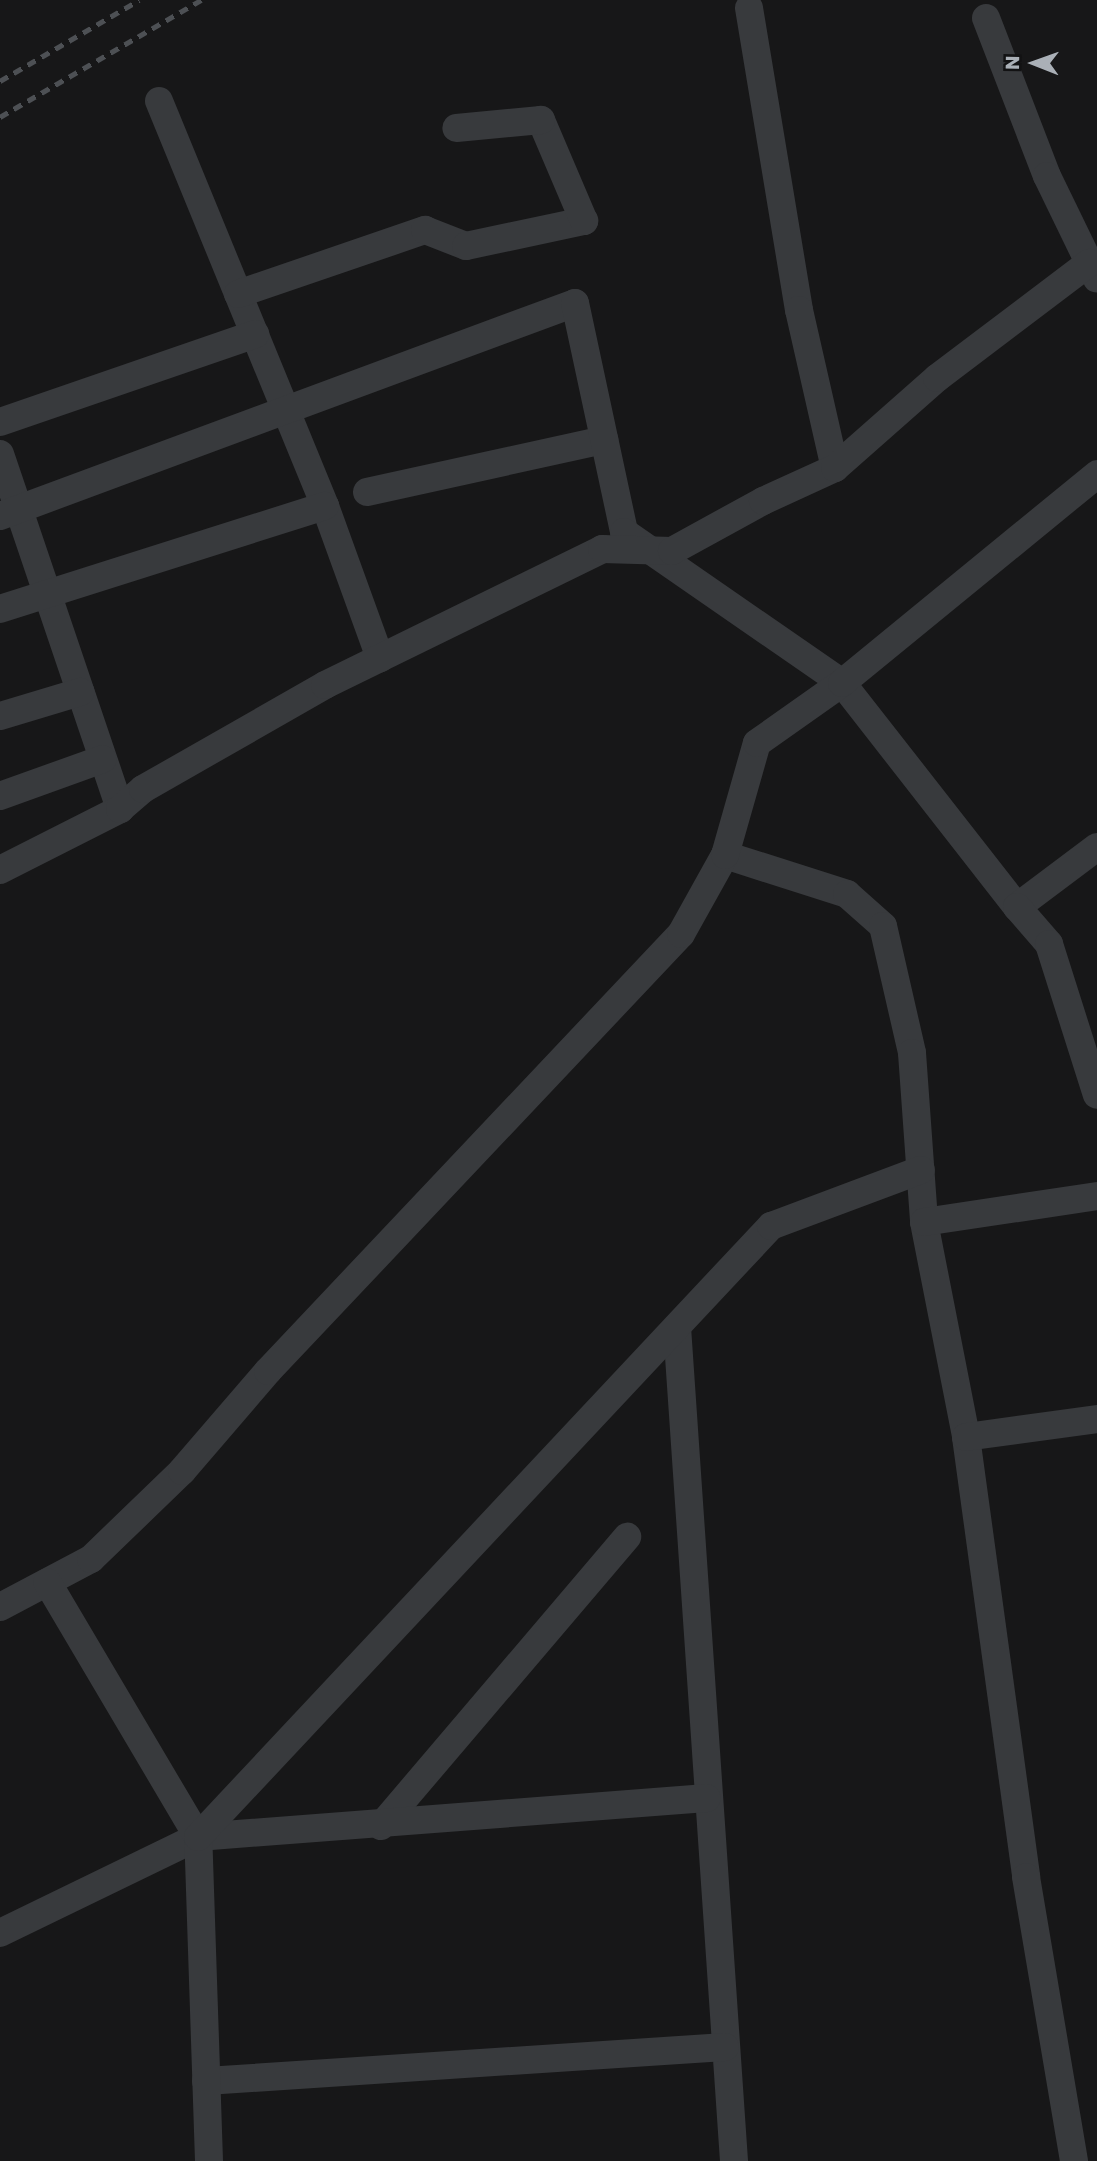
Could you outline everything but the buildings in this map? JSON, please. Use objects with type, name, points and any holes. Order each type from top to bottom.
[{"type":"street","points":[[749,8],[799,310],[835,468]]},
{"type":"street","points":[[0,870],[120,809],[155,782],[380,659],[602,550],[673,551],[763,501],[835,468],[937,378],[1093,271],[1048,176],[986,18]]},
{"type":"street","points":[[159,101],[325,506],[380,659]]},
{"type":"street","points":[[239,294],[425,230],[467,246],[583,221],[541,120],[456,128]]},
{"type":"street","points":[[8,514],[575,303],[624,532],[646,550],[842,683],[1049,944],[1097,1095]]},
{"type":"street","points":[[0,422],[255,334]]},
{"type":"street","points":[[367,492],[604,440]]},
{"type":"street","points":[[0,454],[8,514],[46,594],[120,809]]},
{"type":"street","points":[[0,1607],[91,1559],[182,1471],[268,1371],[681,934],[725,855],[757,743],[842,683],[1097,474]]},
{"type":"street","points":[[0,609],[325,506]]},
{"type":"street","points":[[0,716],[80,692]]},
{"type":"street","points":[[0,796],[103,759]]},
{"type":"street","points":[[1017,907],[1097,847]]},
{"type":"street","points":[[725,855],[847,894],[883,926],[912,1052],[924,1222],[966,1437],[1026,1877],[1074,2161]]},
{"type":"street","points":[[0,1933],[198,1837],[771,1226],[921,1170]]},
{"type":"street","points":[[924,1222],[1097,1196]]},
{"type":"street","points":[[677,1327],[707,1798],[734,2161]]},
{"type":"street","points":[[966,1437],[1097,1419]]},
{"type":"street","points":[[381,1826],[627,1537]]},
{"type":"street","points":[[47,1582],[198,1837],[209,2161]]},
{"type":"street","points":[[198,1837],[381,1826],[707,1798]]},
{"type":"street","points":[[206,2081],[725,2047]]},
{"type":"railway","points":[[0,81],[139,0]]},
{"type":"railway","points":[[0,117],[201,0]]}]
